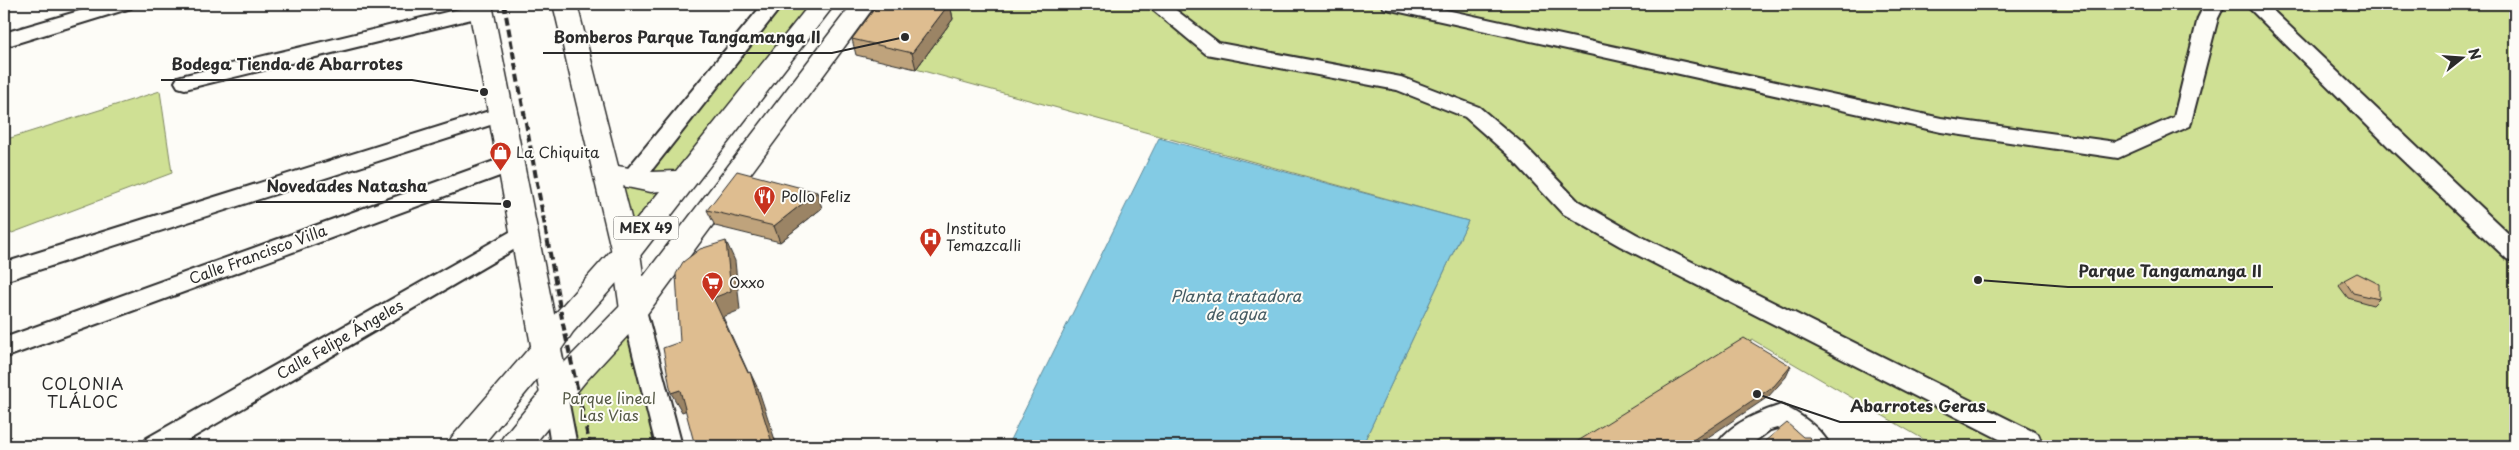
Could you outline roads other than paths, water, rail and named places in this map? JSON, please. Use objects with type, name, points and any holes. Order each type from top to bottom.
[{"type":"main road","points":[[565,4],[619,176],[626,253],[634,310]]},
{"type":"main road","name":"MEX 49","points":[[463,446],[548,346],[563,324],[626,253],[822,4]]},
{"type":"main road","name":"MEX 49","points":[[514,446],[556,394],[634,310],[864,4]]},
{"type":"main road","points":[[480,7],[556,394]]},
{"type":"main road","points":[[619,176],[651,182],[683,180]]},
{"type":"street","points":[[4,40],[124,4]]},
{"type":"street","points":[[619,176],[773,4]]},
{"type":"street","points":[[1156,4],[1213,49],[1401,84],[1472,112],[1516,149],[1570,206],[1628,240],[2029,442],[2030,446]]},
{"type":"street","points":[[1391,4],[1941,125],[2118,150],[2183,121],[2208,18],[2215,4]]},
{"type":"street","points":[[2255,4],[2403,148],[2515,253]]},
{"type":"street","points":[[185,82],[480,7]]},
{"type":"street","points":[[4,272],[502,114]]},
{"type":"street","name":"Calle Francisco Villa","points":[[4,348],[512,163]]},
{"type":"street","name":"Calle Felipe Ángeles","points":[[156,446],[524,233]]},
{"type":"street","points":[[634,310],[669,446]]},
{"type":"street","points":[[556,394],[564,446]]},
{"type":"street","points":[[1730,446],[1762,422],[1780,416],[1817,446]]},
{"type":"water","name":"Planta tratadora de agua","points":[[1159,138],[1468,221],[1362,446],[1007,446]]},
{"type":"railway","points":[[504,4],[563,324],[590,446]]},
{"type":"place","name":"Bomberos Parque Tangamanga II","points":[[905,37]]},
{"type":"place","name":"Bodega Tienda de Abarrotes","points":[[484,92]]},
{"type":"place","name":"La Chiquita","points":[[500,172]]},
{"type":"place","name":"Novedades Natasha","points":[[507,204]]},
{"type":"place","name":"Pollo Feliz","points":[[765,216]]},
{"type":"place","name":"Instituto Temazcalli","points":[[930,257]]},
{"type":"place","name":"Parque Tangamanga II","points":[[1978,280]]},
{"type":"place","name":"Oxxo","points":[[713,302]]},
{"type":"place","name":"Abarrotes Geras","points":[[1757,394]]},
{"type":"district","name":"COLONIA TLÁLOC","points":[[83,393]]},
{"type":"park label","name":"Parque lineal Las Vias","points":[[609,408]]}]
